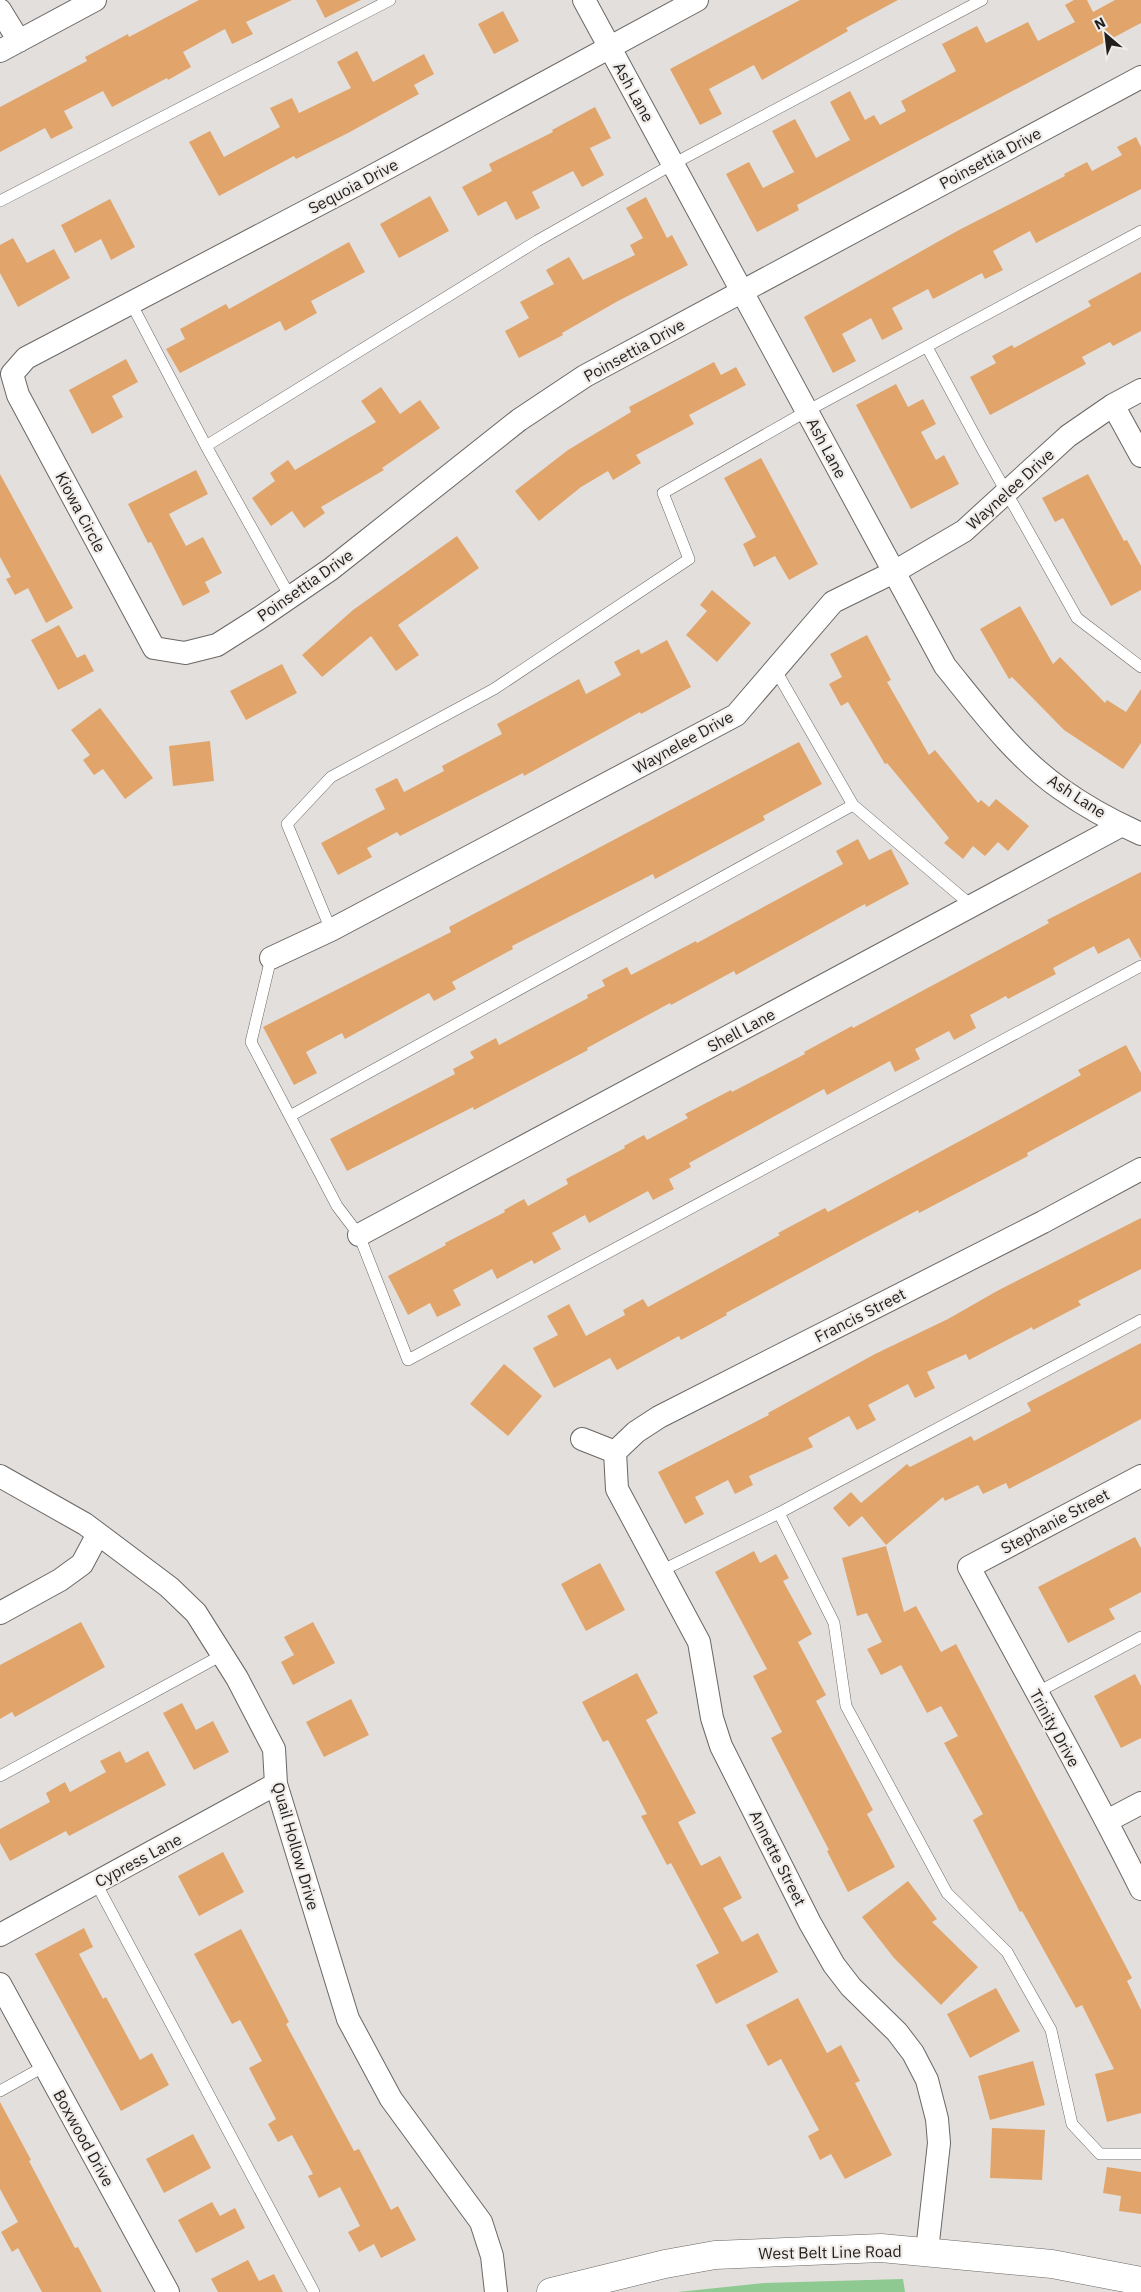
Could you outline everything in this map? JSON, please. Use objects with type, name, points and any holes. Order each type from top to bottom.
[{"type":"main road","name":"West Belt Line Road","points":[[551,2292],[665,2264],[715,2256],[881,2248],[1052,2264],[1141,2281]]},
{"type":"street","points":[[0,10],[10,46],[95,0]]},
{"type":"street","name":"Ash Lane","points":[[584,0],[945,666],[990,721],[1025,758],[1060,789],[1132,829]]},
{"type":"street","name":"Sequoia Drive","points":[[12,374],[26,358],[354,186],[697,0]]},
{"type":"street","name":"Poinsettia Drive","points":[[154,648],[186,653],[217,644],[331,569],[518,420],[585,376],[1141,77]]},
{"type":"street","name":"Kiowa Circle","points":[[12,374],[18,395],[154,648]]},
{"type":"street","name":"Waynelee Drive","points":[[271,958],[331,930],[736,715],[833,602],[894,572],[964,531],[1068,436],[1113,405],[1141,390]]},
{"type":"street","points":[[1113,405],[1141,456]]},
{"type":"street","name":"Shell Lane","points":[[358,1235],[972,906],[1132,829]]},
{"type":"street","name":"Francis Street","points":[[615,1452],[636,1432],[659,1417],[1043,1222],[1141,1169]]},
{"type":"street","points":[[582,1439],[615,1452]]},
{"type":"street","name":"Annette Street","points":[[615,1452],[617,1489],[699,1642],[712,1718],[721,1746],[810,1923],[834,1965],[851,1987],[897,2032],[913,2053],[927,2080],[937,2119],[939,2143],[927,2251]]},
{"type":"street","name":"Quail Hollow Drive","points":[[0,1476],[85,1524],[169,1587],[196,1613],[222,1655],[274,1749],[276,1784],[348,2019],[391,2099],[481,2222],[492,2256],[496,2292]]},
{"type":"street","name":"Stephanie Street","points":[[969,1567],[1141,1476]]},
{"type":"street","points":[[0,1613],[60,1580],[82,1564],[98,1534]]},
{"type":"street","name":"Trinity Drive","points":[[969,1567],[1107,1821],[1141,1889]]},
{"type":"street","name":"Cypress Lane","points":[[0,1935],[276,1784]]},
{"type":"street","points":[[1107,1821],[1141,1803]]},
{"type":"street","name":"Boxwood Drive","points":[[0,1984],[168,2292]]},
{"type":"lane","points":[[0,201],[390,0]]},
{"type":"lane","points":[[206,446],[537,241],[673,164],[982,0]]},
{"type":"lane","points":[[331,930],[287,824],[331,777],[494,689],[690,559],[663,493],[807,411],[1141,232]]},
{"type":"lane","points":[[131,303],[206,446],[291,596]]},
{"type":"lane","points":[[927,346],[1078,618],[1141,667]]},
{"type":"lane","points":[[775,670],[853,805],[972,906]]},
{"type":"lane","points":[[290,1116],[853,805]]},
{"type":"lane","points":[[271,958],[251,1042],[337,1206],[358,1235],[408,1360],[1141,966]]},
{"type":"lane","points":[[661,1571],[779,1513],[1141,1320]]},
{"type":"lane","points":[[779,1513],[834,1623],[846,1706],[947,1893],[1007,1952],[1051,2030],[1072,2124],[1100,2154],[1141,2154]]},
{"type":"lane","points":[[1036,1693],[1141,1637]]},
{"type":"lane","points":[[0,1776],[222,1655]]},
{"type":"lane","points":[[96,1883],[314,2292]]},
{"type":"lane","points":[[0,2091],[45,2066]]},
{"type":"green space","points":[[903,2279],[905,2292],[678,2292],[764,2283]]},
{"type":"building","points":[[199,0],[292,0],[246,22],[253,34],[232,44],[225,29],[183,52],[191,67],[168,80],[167,78],[112,107],[103,91],[64,111],[73,128],[51,139],[45,128],[0,152],[0,107],[87,61],[85,57],[128,34],[129,37]]},
{"type":"building","points":[[316,0],[361,0],[325,18]]},
{"type":"building","points":[[800,0],[898,0],[846,28],[848,31],[762,80],[754,65],[709,89],[722,114],[700,125],[670,69]]},
{"type":"building","points":[[1074,0],[1087,0],[1093,12],[1115,0],[1141,0],[1141,23],[797,205],[799,210],[757,232],[726,174],[749,162],[763,188],[794,172],[772,131],[795,119],[816,158],[850,140],[830,102],[850,91],[865,120],[874,115],[880,125],[906,111],[901,101],[956,71],[942,44],[977,26],[986,43],[1028,22],[1038,41],[1075,22],[1065,5]]},
{"type":"building","points":[[503,11],[519,41],[494,54],[478,24]]},
{"type":"building","points":[[357,51],[373,82],[424,54],[434,74],[414,85],[419,94],[348,133],[296,159],[294,156],[219,196],[189,142],[210,131],[224,157],[280,127],[270,108],[292,98],[299,113],[351,88],[337,62]]},
{"type":"building","points":[[595,107],[611,138],[590,148],[604,175],[582,187],[573,171],[532,192],[540,208],[516,220],[506,201],[478,216],[462,187],[492,171],[489,164],[553,132],[552,130]]},
{"type":"building","points":[[1136,137],[1141,147],[1141,189],[1036,243],[1030,231],[993,251],[1003,270],[985,279],[982,273],[933,299],[928,289],[892,308],[903,329],[882,340],[871,318],[842,334],[856,361],[833,373],[804,317],[959,230],[1065,176],[1064,174],[1087,162],[1092,171],[1122,155],[1117,147]]},
{"type":"building","points":[[430,196],[449,231],[399,258],[380,224]]},
{"type":"building","points":[[646,197],[667,238],[672,235],[688,265],[618,301],[562,333],[563,335],[519,358],[505,331],[529,318],[520,302],[554,284],[546,270],[569,257],[583,280],[635,255],[630,245],[643,238],[626,208]]},
{"type":"building","points":[[110,199],[135,247],[111,260],[101,239],[75,253],[61,225]]},
{"type":"building","points":[[13,238],[27,263],[54,249],[70,278],[18,307],[0,273],[0,245]]},
{"type":"building","points":[[349,242],[365,272],[311,301],[317,313],[285,331],[280,321],[180,373],[166,349],[185,339],[180,329],[226,304],[229,309]]},
{"type":"building","points":[[1141,272],[1141,331],[1113,346],[1110,342],[1082,357],[1086,364],[990,415],[970,377],[996,363],[992,356],[1012,345],[1014,348],[1091,306],[1088,301]]},
{"type":"building","points":[[126,359],[138,382],[112,396],[123,417],[92,434],[69,390]]},
{"type":"building","points":[[714,362],[721,375],[736,367],[746,385],[689,415],[694,424],[636,455],[641,463],[613,480],[608,471],[581,487],[539,521],[515,491],[568,450],[631,412],[629,407]]},
{"type":"building","points":[[896,384],[908,407],[923,399],[936,424],[921,432],[936,460],[944,455],[959,484],[911,509],[856,405]]},
{"type":"building","points":[[381,387],[400,414],[420,400],[440,428],[382,468],[384,470],[321,507],[325,513],[304,528],[292,511],[271,526],[252,498],[275,481],[270,473],[288,460],[295,470],[376,422],[361,401]]},
{"type":"building","points":[[761,458],[818,564],[789,580],[775,556],[754,567],[743,544],[756,537],[724,478]]},
{"type":"building","points":[[196,470],[208,494],[169,514],[186,546],[203,537],[222,573],[205,582],[210,592],[183,606],[151,542],[148,543],[128,504]]},
{"type":"building","points":[[0,474],[73,608],[46,623],[28,588],[15,595],[6,579],[11,577],[0,557]]},
{"type":"building","points":[[1088,474],[1124,541],[1127,540],[1141,566],[1141,590],[1111,606],[1063,518],[1055,522],[1042,498]]},
{"type":"building","points":[[457,536],[479,568],[398,625],[419,655],[396,671],[371,636],[322,677],[302,655],[353,610]]},
{"type":"building","points":[[712,590],[751,623],[717,662],[686,635],[707,611],[700,605]]},
{"type":"building","points":[[1020,606],[1053,664],[1060,657],[1105,703],[1107,700],[1126,712],[1141,689],[1141,743],[1123,769],[1064,730],[1012,677],[1009,679],[980,629]]},
{"type":"building","points":[[59,625],[77,658],[85,654],[94,671],[58,690],[31,640]]},
{"type":"building","points":[[867,635],[891,680],[887,682],[929,755],[935,750],[978,803],[981,800],[989,807],[996,799],[1029,826],[1008,851],[998,842],[985,856],[973,846],[963,859],[944,843],[949,838],[887,763],[885,764],[848,702],[841,706],[829,684],[842,677],[830,654]]},
{"type":"building","points":[[667,640],[691,687],[641,714],[640,712],[524,776],[523,773],[400,836],[397,832],[367,848],[372,857],[338,875],[321,843],[385,809],[375,789],[397,778],[404,792],[444,771],[442,766],[502,734],[497,724],[579,679],[586,694],[621,675],[614,662],[639,649],[641,654]]},
{"type":"building","points":[[282,664],[297,693],[246,720],[230,691]]},
{"type":"building","points":[[100,708],[153,778],[125,799],[103,769],[94,775],[83,760],[90,755],[71,730]]},
{"type":"building","points":[[210,741],[214,781],[173,786],[169,746]]},
{"type":"building","points":[[799,742],[822,784],[763,816],[765,820],[655,879],[653,874],[512,946],[513,949],[452,982],[456,989],[434,1001],[429,993],[345,1039],[342,1033],[306,1052],[317,1073],[294,1085],[263,1027],[451,932],[449,927]]},
{"type":"building","points":[[858,839],[869,860],[891,849],[909,884],[866,907],[865,904],[736,975],[734,971],[671,1005],[670,1003],[587,1048],[588,1050],[474,1110],[473,1107],[347,1171],[330,1139],[455,1074],[453,1069],[474,1058],[470,1052],[496,1038],[499,1045],[588,998],[587,995],[605,986],[602,980],[627,967],[631,975],[696,941],[697,943],[843,864],[836,851]]},
{"type":"building","points":[[1141,872],[1141,959],[1129,938],[1098,954],[1094,946],[1053,968],[1056,974],[1008,999],[1006,996],[970,1015],[976,1028],[954,1040],[949,1031],[915,1049],[920,1059],[895,1072],[890,1061],[827,1095],[824,1089],[689,1163],[691,1167],[669,1179],[674,1189],[653,1200],[648,1191],[589,1223],[585,1215],[552,1233],[561,1249],[534,1264],[532,1260],[497,1279],[492,1269],[453,1290],[461,1305],[437,1317],[430,1303],[408,1315],[388,1276],[446,1245],[445,1243],[505,1212],[504,1210],[524,1199],[528,1206],[568,1184],[566,1179],[625,1148],[624,1146],[644,1135],[647,1140],[688,1118],[685,1114],[805,1054],[804,1052],[852,1026],[853,1028],[1049,923],[1047,920]]},
{"type":"building","points":[[1126,1045],[1141,1073],[1141,1091],[1027,1153],[1028,1156],[919,1213],[918,1210],[861,1240],[726,1313],[727,1315],[681,1340],[679,1336],[617,1370],[610,1358],[554,1388],[533,1348],[558,1335],[547,1316],[569,1304],[586,1336],[625,1315],[623,1310],[643,1299],[648,1307],[780,1235],[778,1233],[825,1208],[828,1212],[1023,1107],[1081,1075],[1078,1070]]},
{"type":"building","points":[[1141,1218],[1141,1269],[1078,1301],[1081,1305],[1033,1330],[1032,1327],[969,1360],[966,1354],[927,1372],[935,1388],[915,1398],[908,1384],[868,1405],[876,1420],[857,1430],[849,1416],[808,1438],[813,1447],[749,1476],[753,1485],[735,1494],[728,1480],[695,1497],[704,1514],[685,1524],[658,1472],[769,1415],[768,1413],[875,1354],[948,1319],[997,1291]]},
{"type":"building","points":[[1141,1343],[1141,1419],[1059,1463],[1009,1489],[1006,1483],[983,1494],[978,1485],[945,1501],[943,1497],[886,1545],[862,1516],[849,1527],[833,1508],[851,1492],[861,1503],[907,1464],[910,1467],[971,1436],[974,1441],[1031,1411],[1027,1403]]},
{"type":"building","points":[[504,1364],[542,1396],[508,1436],[470,1404]]},
{"type":"building","points":[[1135,1537],[1141,1548],[1141,1592],[1109,1609],[1115,1619],[1068,1643],[1038,1587]]},
{"type":"building","points":[[886,1546],[904,1612],[916,1606],[941,1652],[956,1644],[1132,1978],[1127,1981],[1141,2010],[1141,2113],[1107,2122],[1095,2074],[1114,2069],[1082,2005],[1076,2008],[1022,1911],[1020,1912],[973,1820],[983,1814],[944,1743],[958,1736],[941,1706],[927,1713],[901,1665],[881,1675],[867,1649],[882,1642],[867,1613],[857,1616],[842,1558]]},
{"type":"building","points":[[754,1551],[760,1563],[776,1554],[789,1578],[783,1581],[812,1634],[798,1642],[826,1695],[816,1701],[873,1810],[867,1814],[895,1867],[848,1892],[827,1851],[829,1850],[771,1738],[782,1732],[753,1676],[767,1669],[715,1572]]},
{"type":"building","points":[[600,1563],[625,1610],[586,1631],[561,1584]]},
{"type":"building","points":[[81,1622],[105,1667],[15,1717],[12,1712],[0,1719],[0,1665]]},
{"type":"building","points":[[313,1622],[335,1663],[293,1685],[281,1662],[294,1655],[284,1637]]},
{"type":"building","points":[[637,1673],[658,1713],[646,1720],[696,1813],[678,1822],[701,1866],[720,1856],[742,1898],[723,1908],[742,1942],[758,1933],[778,1972],[716,2004],[696,1965],[719,1953],[671,1863],[667,1865],[641,1816],[647,1814],[608,1740],[603,1742],[582,1702]]},
{"type":"building","points":[[1135,1674],[1141,1686],[1141,1738],[1121,1748],[1094,1696]]},
{"type":"building","points":[[351,1699],[369,1735],[324,1757],[306,1722]]},
{"type":"building","points":[[182,1703],[196,1730],[213,1721],[229,1752],[194,1770],[163,1713]]},
{"type":"building","points":[[120,1751],[126,1763],[148,1751],[166,1785],[69,1836],[66,1831],[10,1861],[0,1843],[0,1829],[50,1802],[46,1793],[65,1782],[70,1792],[106,1772],[100,1761]]},
{"type":"building","points":[[223,1852],[244,1892],[199,1916],[178,1876]]},
{"type":"building","points":[[908,1881],[937,1919],[932,1922],[978,1967],[941,2005],[894,1958],[862,1917]]},
{"type":"building","points":[[84,1928],[93,1947],[79,1954],[103,1999],[106,1997],[140,2060],[152,2053],[169,2085],[121,2111],[35,1954]]},
{"type":"building","points":[[241,1929],[289,2022],[286,2024],[354,2151],[359,2149],[391,2210],[398,2206],[416,2240],[381,2258],[374,2244],[359,2252],[348,2232],[360,2226],[340,2187],[319,2198],[308,2176],[313,2174],[292,2135],[278,2142],[268,2124],[276,2119],[249,2068],[262,2061],[240,2020],[232,2024],[194,1954]]},
{"type":"building","points":[[996,1988],[1020,2031],[970,2058],[947,2014]]},
{"type":"building","points":[[798,1998],[827,2053],[841,2045],[860,2081],[855,2083],[892,2155],[845,2179],[831,2154],[820,2160],[808,2136],[819,2130],[781,2059],[768,2066],[746,2025]]},
{"type":"building","points":[[1033,2061],[1045,2105],[990,2120],[978,2076]]},
{"type":"building","points":[[0,2102],[75,2248],[78,2247],[102,2292],[42,2292],[18,2248],[12,2252],[1,2232],[18,2222],[0,2189]]},
{"type":"building","points":[[992,2128],[1045,2130],[1042,2180],[990,2178]]},
{"type":"building","points":[[193,2134],[211,2168],[164,2193],[146,2159]]},
{"type":"building","points":[[1107,2167],[1141,2172],[1141,2214],[1119,2211],[1121,2196],[1103,2193]]},
{"type":"building","points":[[212,2202],[220,2216],[235,2208],[245,2228],[196,2253],[178,2220]]},
{"type":"building","points":[[248,2260],[259,2281],[274,2274],[283,2292],[218,2292],[211,2279]]}]
